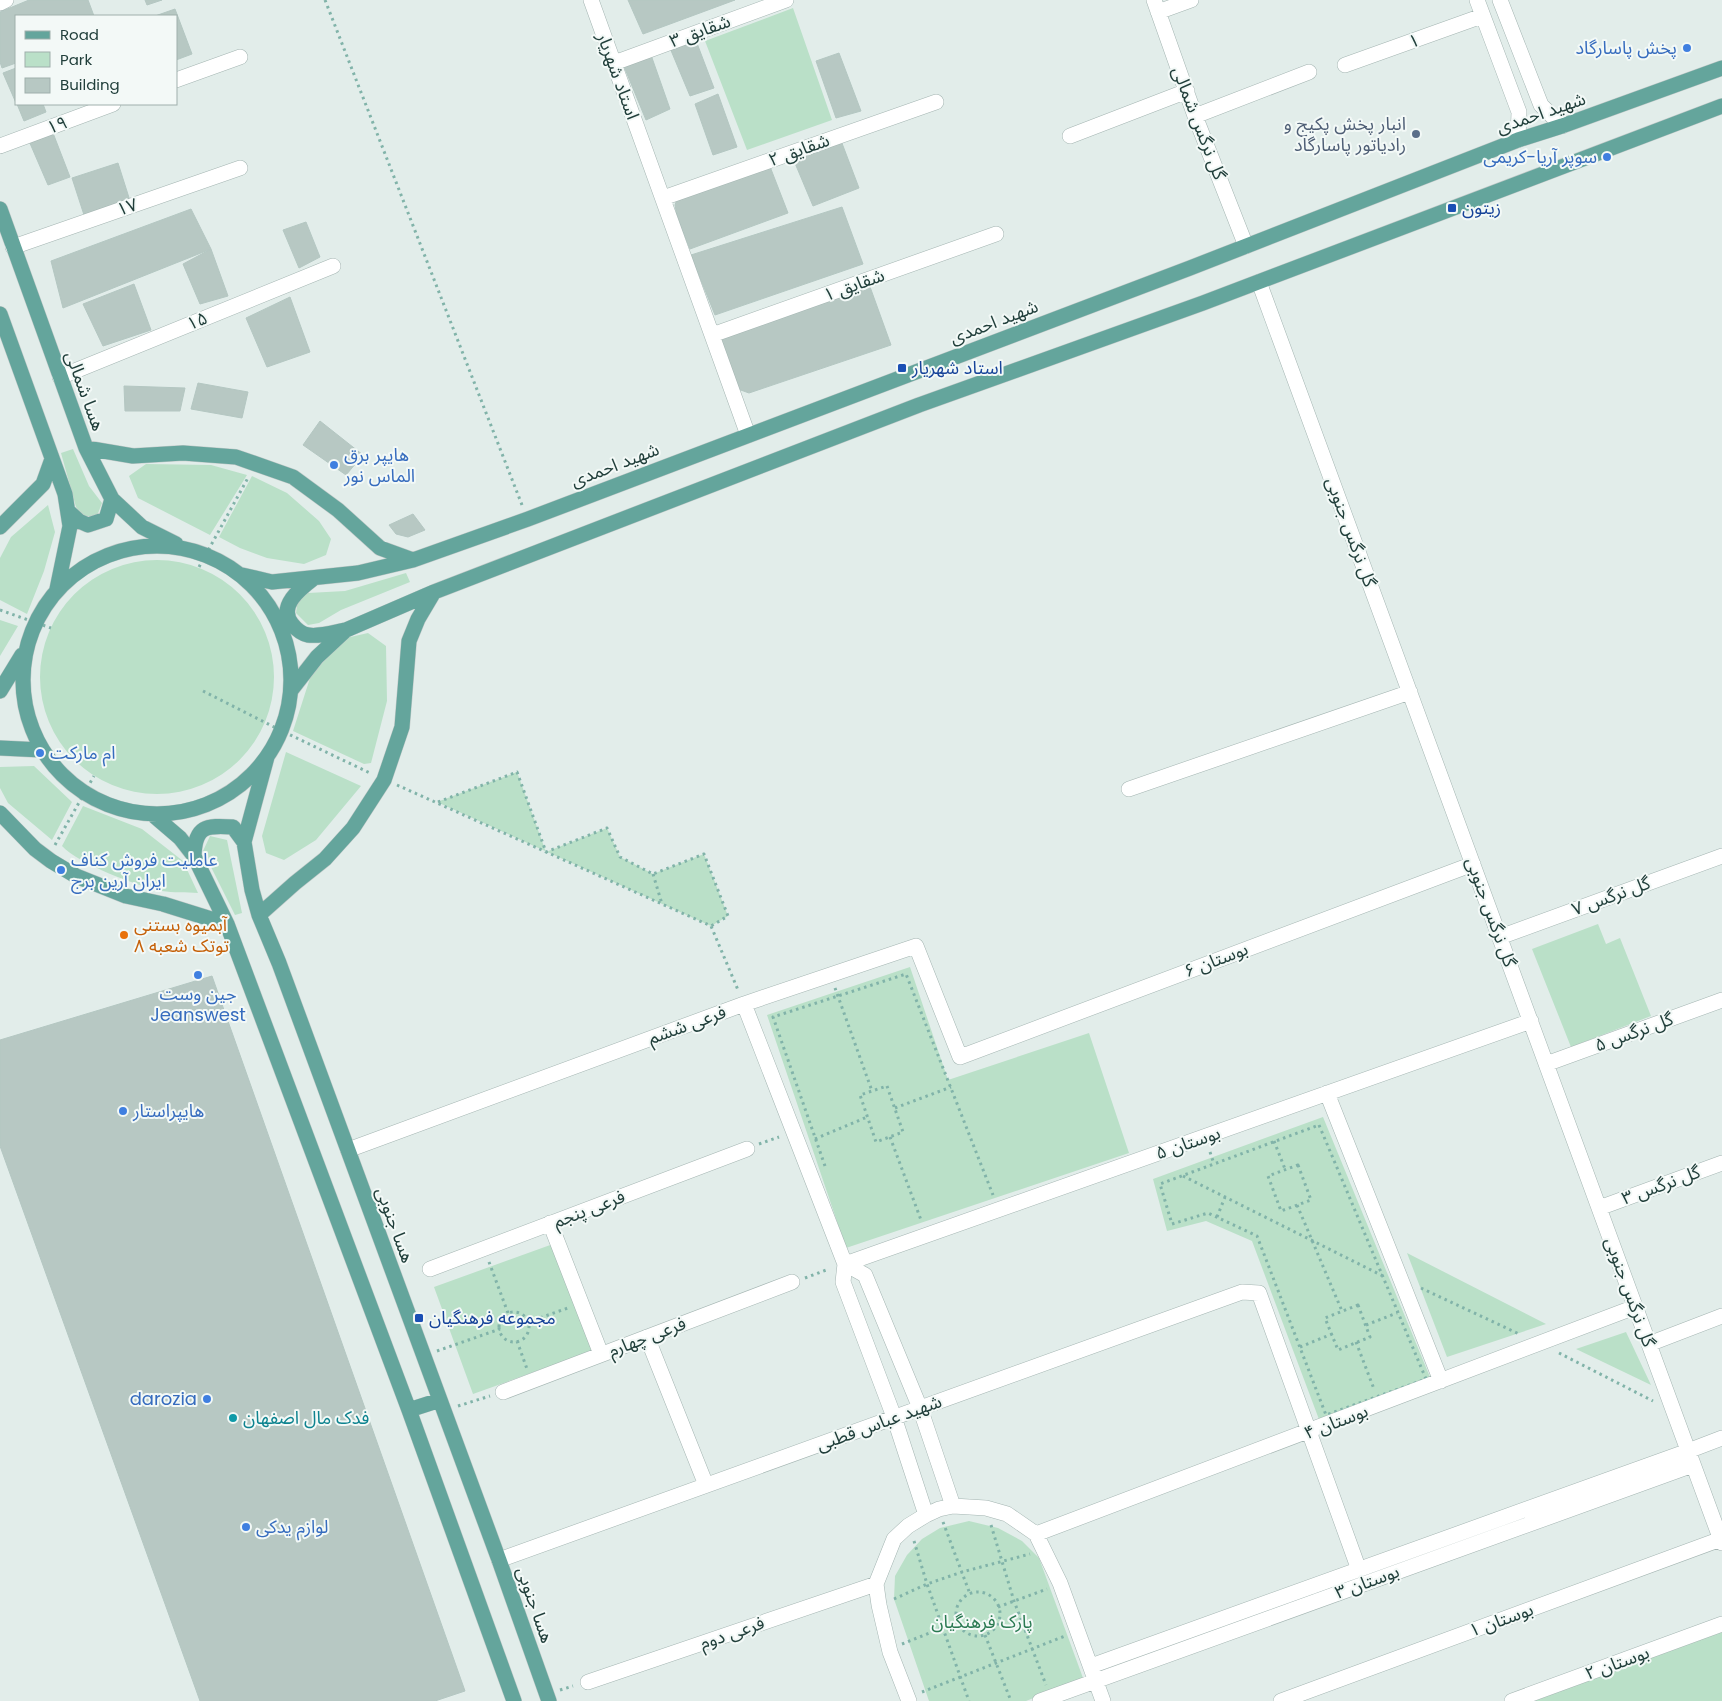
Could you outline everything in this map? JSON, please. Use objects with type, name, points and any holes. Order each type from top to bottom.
[{"type":"main road","name":"شهید احمدی","points":[[242,575],[272,582],[358,573],[413,560],[528,519],[1246,246],[1518,140],[1722,68]]},
{"type":"main road","points":[[316,578],[296,592],[288,611],[291,623],[307,635],[346,630],[434,592],[919,405],[1259,282],[1722,106]]},
{"type":"main road","name":"هسا شمالی","points":[[0,209],[86,448],[112,500],[142,527],[184,548]]},
{"type":"main road","points":[[0,314],[5,344],[65,494],[70,526],[57,589]]},
{"type":"main road","points":[[86,448],[132,456],[183,452],[236,457],[293,477],[338,510],[380,548],[413,560]]},
{"type":"main road","points":[[0,527],[43,484],[52,459]]},
{"type":"main road","points":[[68,511],[88,525],[106,519],[112,500]]},
{"type":"main road","points":[[0,691],[25,650],[35,622],[57,589],[84,567],[115,552],[149,545],[184,548],[202,561],[225,563],[242,575],[264,598],[280,626],[290,657],[292,689],[282,731],[267,757],[245,782],[217,800],[186,811],[152,814],[128,811],[105,804],[84,793],[61,774],[42,750],[31,727],[24,702],[22,676],[25,650]]},
{"type":"main road","points":[[259,915],[294,882],[331,852],[354,828],[384,780],[402,727],[409,640],[418,619],[434,592]]},
{"type":"main road","points":[[292,689],[317,657],[346,630]]},
{"type":"main road","points":[[0,748],[42,750]]},
{"type":"main road","name":"هسا جنوبی","points":[[267,757],[244,842],[252,890],[259,915],[279,963],[442,1405],[547,1698]]},
{"type":"main road","points":[[0,813],[35,848],[76,876],[126,896],[163,904],[227,924]]},
{"type":"main road","points":[[152,814],[180,838],[194,856],[227,924],[409,1410],[514,1701]]},
{"type":"main road","points":[[194,856],[194,842],[200,831],[213,826],[233,828],[244,842]]},
{"type":"main road","points":[[409,1410],[442,1405]]},
{"type":"street","points":[[0,3],[6,0]]},
{"type":"street","name":"استاد شهریار","points":[[591,0],[748,434]]},
{"type":"street","name":"شقایق ۳","points":[[614,63],[786,0]]},
{"type":"street","points":[[1156,6],[1191,0]]},
{"type":"street","points":[[1477,0],[1519,112],[1518,140]]},
{"type":"street","points":[[1505,2],[1541,105],[1562,126]]},
{"type":"street","name":"گل نرگس شمالی","points":[[1156,6],[1195,116],[1246,246]]},
{"type":"street","name":"۱","points":[[1345,65],[1482,16]]},
{"type":"street","points":[[178,79],[240,56]]},
{"type":"street","points":[[1195,116],[1308,72]]},
{"type":"street","points":[[1513,96],[1519,100],[1526,100],[1532,96],[1535,89]]},
{"type":"street","points":[[1070,136],[1187,91]]},
{"type":"street","name":"شقایق ۲","points":[[662,198],[936,102]]},
{"type":"street","name":"۱۹","points":[[0,146],[110,105]]},
{"type":"street","name":"۱۷","points":[[13,247],[240,168]]},
{"type":"street","name":"شقایق ۱","points":[[712,335],[996,234]]},
{"type":"street","name":"۱۵","points":[[60,377],[334,266]]},
{"type":"street","name":"گل نرگس جنوبی","points":[[1259,282],[1721,1541]]},
{"type":"street","points":[[1129,789],[1410,692]]},
{"type":"street","name":"گل نرگس ۷","points":[[1500,936],[1722,856]]},
{"type":"street","name":"بوستان ۶","points":[[960,1056],[1473,864]]},
{"type":"street","name":"فرعی ششم","points":[[348,1150],[744,1004],[916,946],[960,1056]]},
{"type":"street","name":"گل نرگس ۵","points":[[1546,1064],[1722,1000]]},
{"type":"street","points":[[744,1004],[845,1264],[843,1282],[894,1417],[926,1515]]},
{"type":"street","name":"بوستان ۵","points":[[845,1264],[1531,1021]]},
{"type":"street","points":[[1327,1093],[1441,1381]]},
{"type":"street","name":"فرعی پنجم","points":[[430,1269],[747,1149]]},
{"type":"street","name":"گل نرگس ۳","points":[[1599,1208],[1722,1163]]},
{"type":"street","points":[[550,1223],[602,1354]]},
{"type":"street","points":[[845,1264],[865,1276],[920,1408],[953,1506]]},
{"type":"street","name":"فرعی چهارم","points":[[503,1392],[792,1282]]},
{"type":"street","name":"شهید عباس قطبی","points":[[499,1560],[1242,1292],[1259,1293],[1281,1354]]},
{"type":"street","name":"بوستان ۴","points":[[1036,1534],[1635,1307]]},
{"type":"street","points":[[1649,1344],[1722,1316]]},
{"type":"street","points":[[647,1337],[706,1485]]},
{"type":"street","points":[[1281,1354],[1359,1570]]},
{"type":"street","points":[[1691,1458],[1722,1438]]},
{"type":"street","name":"بوستان ۳","points":[[1044,1696],[1093,1673],[1359,1570],[1691,1458]]},
{"type":"street","name":"بوستان ۳","points":[[1093,1673],[1691,1458]]},
{"type":"street","points":[[909,1701],[890,1652],[876,1584],[894,1539],[908,1526],[926,1515],[939,1509],[953,1506],[986,1508],[1007,1514],[1036,1534],[1060,1583],[1103,1701]]},
{"type":"street","name":"بوستان ۱","points":[[1281,1701],[1721,1541]]},
{"type":"street","name":"فرعی دوم","points":[[588,1682],[876,1584]]},
{"type":"street","name":"بوستان ۲","points":[[1512,1701],[1722,1624]]},
{"type":"path","points":[[325,0],[528,519]]},
{"type":"path","points":[[202,561],[255,464]]},
{"type":"path","points":[[0,610],[51,628]]},
{"type":"path","points":[[203,691],[384,780],[712,926],[744,1004]]},
{"type":"path","points":[[437,802],[517,772],[546,852]]},
{"type":"path","points":[[48,858],[94,776]]},
{"type":"path","points":[[546,852],[607,828],[620,857],[653,874],[662,904]]},
{"type":"path","points":[[653,874],[704,854],[728,916],[712,926]]},
{"type":"path","points":[[828,1174],[774,1017],[906,974],[995,1198]]},
{"type":"path","points":[[836,992],[872,1091]]},
{"type":"path","points":[[887,1086],[895,1108],[903,1132],[876,1142],[860,1095],[887,1086]]},
{"type":"path","points":[[895,1108],[951,1087]]},
{"type":"path","points":[[799,1148],[816,1138],[867,1117]]},
{"type":"path","points":[[1319,1124],[1426,1379],[1326,1415],[1257,1236],[1208,1213],[1172,1224],[1160,1184],[1274,1141],[1319,1124]]},
{"type":"path","points":[[747,1149],[793,1132]]},
{"type":"path","points":[[890,1137],[922,1223]]},
{"type":"path","points":[[1274,1141],[1285,1170]]},
{"type":"path","points":[[1298,1165],[1311,1200],[1297,1205],[1281,1211],[1268,1176],[1298,1165]]},
{"type":"path","points":[[1182,1176],[1383,1276]]},
{"type":"path","points":[[1217,1217],[1225,1197]]},
{"type":"path","points":[[1297,1205],[1342,1311]]},
{"type":"path","points":[[792,1282],[845,1264]]},
{"type":"path","points":[[490,1266],[508,1313]]},
{"type":"path","points":[[1358,1305],[1366,1325],[1370,1337],[1338,1350],[1325,1318],[1358,1305]]},
{"type":"path","points":[[528,1322],[575,1306]]},
{"type":"path","points":[[517,1312],[522,1314],[528,1322],[526,1336],[517,1341],[508,1340],[501,1333],[501,1320],[508,1313],[517,1312]]},
{"type":"path","points":[[1366,1325],[1398,1312]]},
{"type":"path","points":[[455,1345],[500,1329]]},
{"type":"path","points":[[1281,1354],[1332,1334]]},
{"type":"path","points":[[517,1341],[528,1374]]},
{"type":"path","points":[[1356,1342],[1376,1397]]},
{"type":"path","points":[[442,1405],[503,1392]]},
{"type":"path","points":[[944,1526],[970,1594]]},
{"type":"path","points":[[991,1526],[1014,1601],[1033,1648],[1044,1696]]},
{"type":"path","points":[[916,1546],[927,1584],[969,1701]]},
{"type":"path","points":[[894,1599],[927,1584],[962,1572],[1034,1553]]},
{"type":"path","points":[[998,1607],[1050,1588]]},
{"type":"path","points":[[982,1593],[989,1596],[998,1607],[1000,1614],[996,1627],[985,1635],[978,1636],[966,1632],[957,1622],[957,1607],[961,1600],[970,1594],[982,1593]]},
{"type":"path","points":[[908,1641],[957,1622]]},
{"type":"path","points":[[985,1635],[1011,1701]]},
{"type":"path","points":[[925,1691],[1067,1635]]},
{"type":"path","points":[[547,1698],[588,1682]]},
{"type":"green space","points":[[793,8],[832,120],[747,150],[705,41]]},
{"type":"green space","points":[[73,449],[89,486],[102,503],[97,516],[83,516],[76,507],[61,453]]},
{"type":"green space","points":[[146,464],[211,465],[247,475],[210,535],[138,498],[129,476]]},
{"type":"green space","points":[[252,476],[287,493],[319,521],[331,539],[326,555],[304,564],[267,558],[240,548],[219,537]]},
{"type":"green space","points":[[48,505],[55,532],[44,571],[27,614],[0,600],[0,558],[11,537]]},
{"type":"green space","points":[[157,560],[180,562],[202,569],[222,580],[240,594],[254,612],[265,632],[272,654],[274,677],[272,700],[265,722],[254,742],[240,760],[222,774],[202,785],[180,792],[157,794],[134,792],[112,785],[92,774],[74,760],[60,742],[49,722],[42,700],[40,677],[42,654],[49,632],[60,612],[74,594],[92,580],[112,569],[134,562]]},
{"type":"green space","points":[[406,573],[410,582],[341,610],[319,623],[308,625],[296,613],[298,599],[308,593],[345,591]]},
{"type":"green space","points":[[0,620],[18,626],[0,656]]},
{"type":"green space","points":[[368,633],[386,646],[387,701],[371,763],[364,764],[293,731],[311,675],[346,638]]},
{"type":"green space","points":[[286,752],[361,786],[316,840],[284,860],[266,853],[262,836]]},
{"type":"green space","points":[[34,766],[72,802],[52,840],[8,803],[0,788],[0,767]]},
{"type":"green space","points":[[517,772],[546,851],[437,802]]},
{"type":"green space","points":[[83,806],[142,829],[183,861],[198,893],[166,892],[138,884],[95,867],[70,853],[62,846]]},
{"type":"green space","points":[[607,828],[620,857],[653,874],[704,854],[728,916],[711,926],[547,852]]},
{"type":"green space","points":[[210,836],[227,840],[242,913],[235,915],[203,851]]},
{"type":"green space","points":[[1598,924],[1606,944],[1620,938],[1651,1016],[1571,1047],[1532,949]]},
{"type":"green space","points":[[910,967],[948,1080],[1089,1033],[1129,1153],[846,1248],[767,1015]]},
{"type":"green space","points":[[1323,1117],[1432,1382],[1320,1422],[1252,1241],[1206,1221],[1167,1231],[1153,1179]]},
{"type":"green space","points":[[553,1244],[592,1351],[473,1394],[434,1287]]},
{"type":"green space","points":[[1407,1253],[1546,1324],[1447,1357]]},
{"type":"green space","points":[[1626,1332],[1651,1385],[1576,1349]]},
{"type":"green space","name":"پارک فرهنگیان","points":[[969,1521],[998,1528],[1022,1541],[1039,1558],[1083,1678],[1026,1701],[929,1701],[894,1599],[895,1576],[907,1555],[922,1539],[940,1528]]},
{"type":"green space","points":[[1722,1632],[1722,1701],[1534,1701]]},
{"type":"building","points":[[29,0],[88,0],[94,15],[15,15],[15,63],[2,68],[0,62],[0,12]]},
{"type":"building","points":[[145,0],[162,0],[147,5]]},
{"type":"building","points":[[628,0],[735,0],[643,34]]},
{"type":"building","points":[[175,9],[177,15],[158,15]]},
{"type":"building","points":[[178,17],[192,54],[178,59]]},
{"type":"building","points":[[695,38],[714,88],[690,96],[670,48]]},
{"type":"building","points":[[839,53],[861,111],[836,118],[816,61]]},
{"type":"building","points":[[651,55],[670,109],[646,120],[623,64]]},
{"type":"building","points":[[15,68],[15,101],[3,73]]},
{"type":"building","points":[[718,94],[737,147],[713,155],[695,104]]},
{"type":"building","points":[[17,105],[43,105],[46,112],[24,121]]},
{"type":"building","points":[[53,133],[70,177],[48,185],[29,141]]},
{"type":"building","points":[[840,138],[859,188],[813,206],[792,156]]},
{"type":"building","points":[[118,163],[131,204],[85,218],[72,178]]},
{"type":"building","points":[[769,164],[788,213],[690,249],[677,216],[675,205],[678,196]]},
{"type":"building","points":[[842,207],[863,264],[715,315],[691,255]]},
{"type":"building","points":[[191,209],[211,249],[63,308],[51,261]]},
{"type":"building","points":[[306,222],[320,257],[299,268],[283,230]]},
{"type":"building","points":[[211,249],[228,296],[200,304],[183,264]]},
{"type":"building","points":[[134,284],[151,330],[103,346],[83,304]]},
{"type":"building","points":[[869,284],[891,345],[749,393],[738,389],[720,336]]},
{"type":"building","points":[[290,297],[310,352],[267,367],[246,318]]},
{"type":"building","points":[[198,383],[248,392],[242,418],[191,409]]},
{"type":"building","points":[[124,386],[185,388],[180,411],[125,411]]},
{"type":"building","points":[[320,421],[363,455],[346,475],[303,445]]},
{"type":"building","points":[[413,514],[425,530],[408,537],[396,534],[389,525]]},
{"type":"building","name":"فدک مال اصفهان","points":[[212,976],[465,1691],[435,1701],[200,1701],[0,1146],[0,1040]]},
{"type":"place","name":"پخش پاسارگاد","points":[[1687,48]]},
{"type":"place","name":"انبار پخش پکیج و رادیاتور پاسارگاد","points":[[1416,134]]},
{"type":"place","name":"سوپر آریا-کریمی","points":[[1607,157]]},
{"type":"place","name":"زیتون","points":[[1452,208]]},
{"type":"place","name":"استاد شهریار","points":[[902,368]]},
{"type":"place","name":"هایپر برق الماس نور","points":[[334,465]]},
{"type":"place","name":"ام مارکت","points":[[40,753]]},
{"type":"place","name":"عاملیت فروش کناف ایران آرین برج","points":[[61,870]]},
{"type":"place","name":"آبمیوه بستنی توتک شعبه ۸","points":[[124,935]]},
{"type":"place","name":"جین وست Jeanswest","points":[[198,975]]},
{"type":"place","name":"هایپراستار","points":[[123,1111]]},
{"type":"place","name":"مجموعه فرهنگیان","points":[[419,1318]]},
{"type":"place","name":"darozia","points":[[207,1399]]},
{"type":"place","name":"فدک مال اصفهان","points":[[233,1418]]},
{"type":"place","name":"لوازم یدکی","points":[[246,1527]]}]
